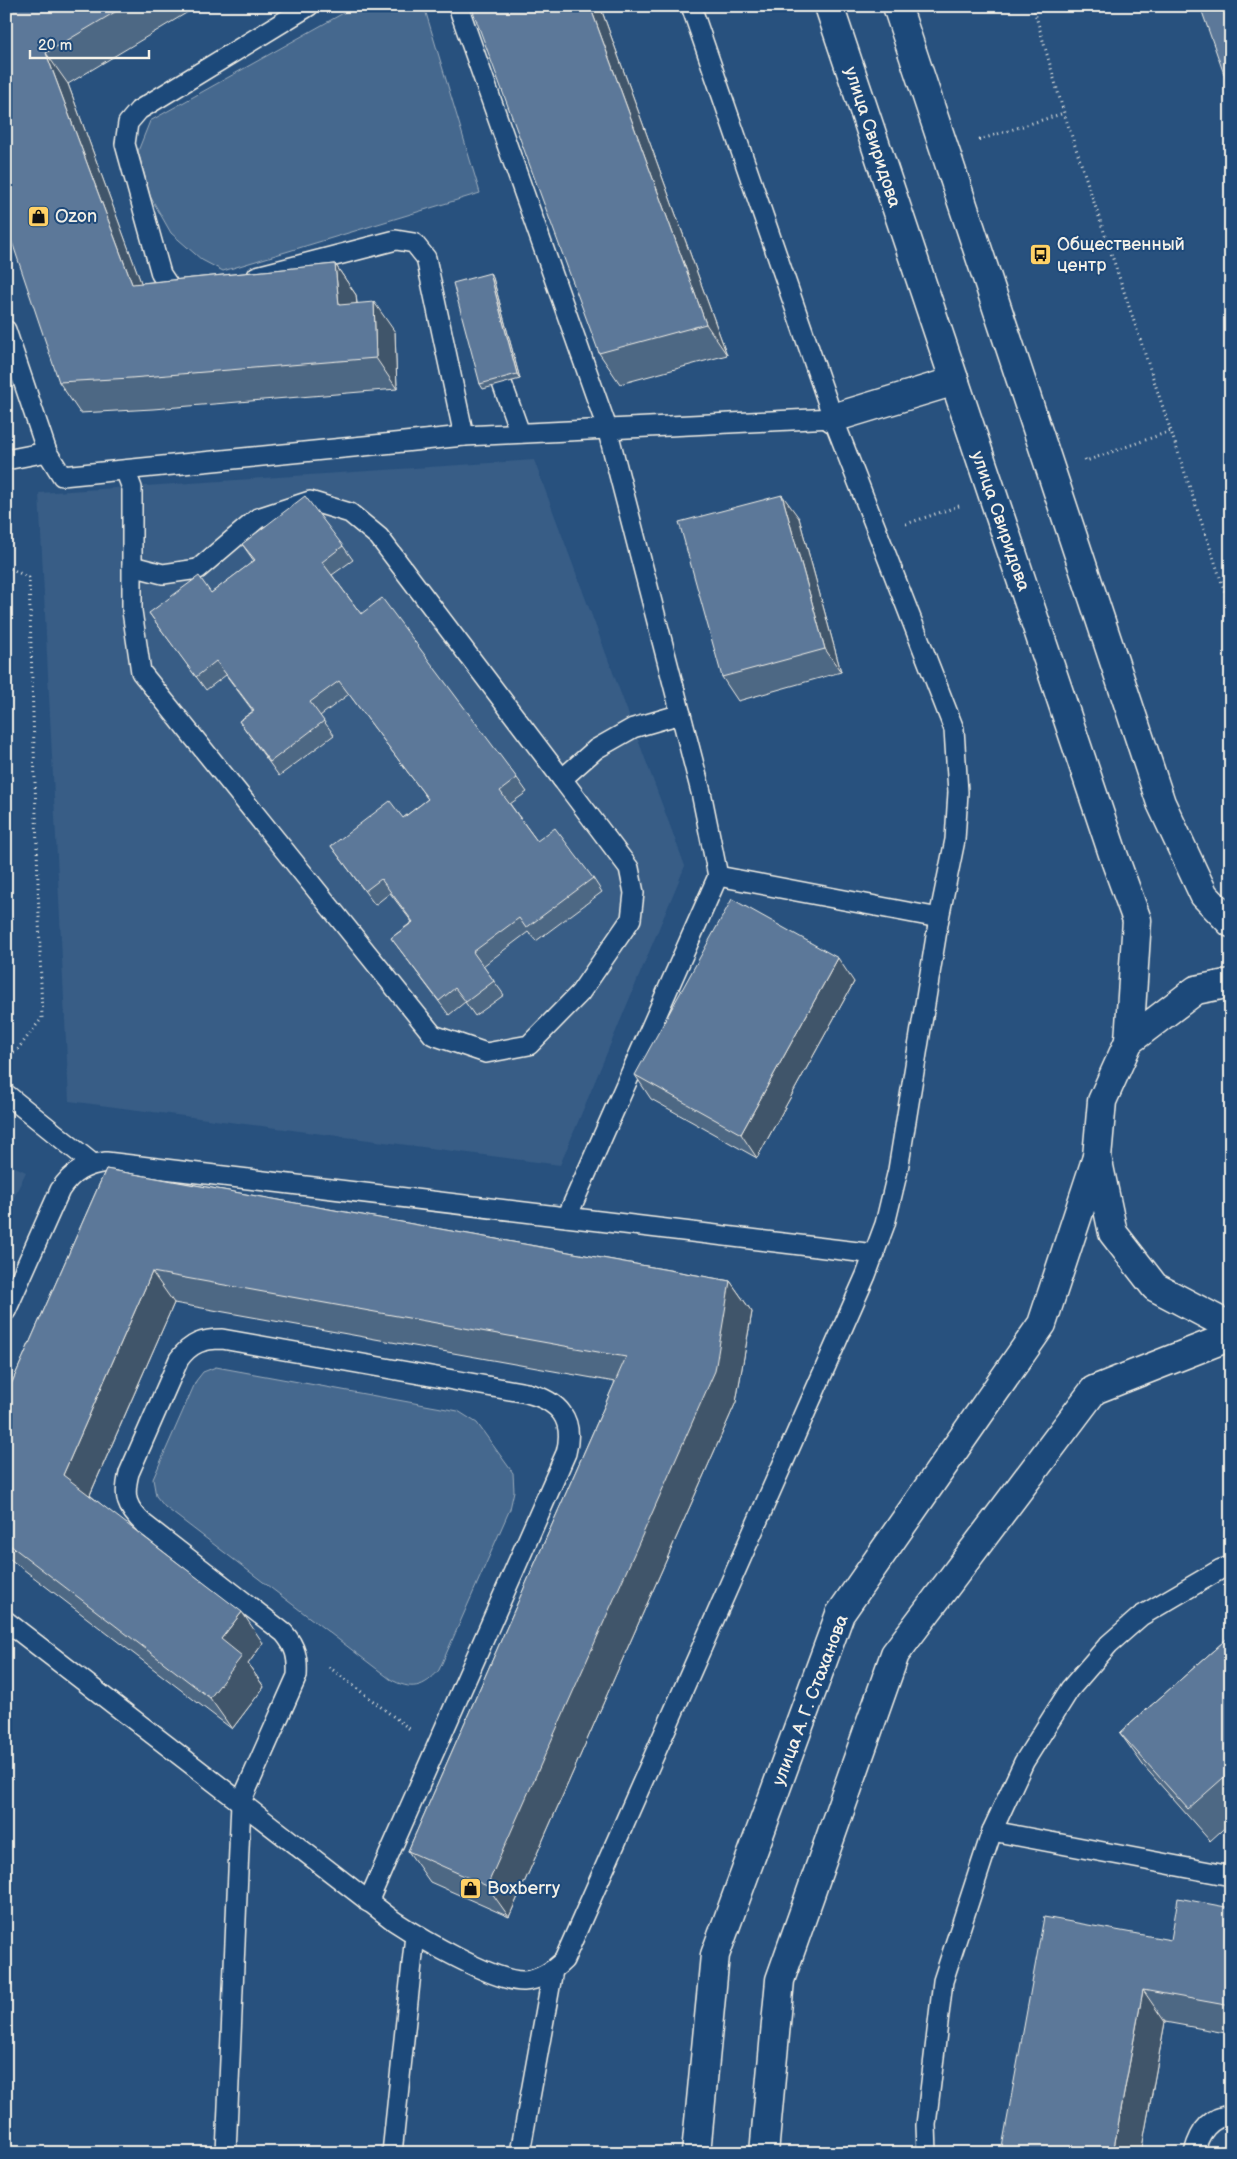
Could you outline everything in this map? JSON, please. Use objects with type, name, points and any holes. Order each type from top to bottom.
[{"type":"main road","name":"улица Свиридова","points":[[829,6],[1113,854],[1137,920],[1129,1041]]},
{"type":"main road","points":[[897,6],[1161,803],[1204,896],[1231,923]]},
{"type":"main road","points":[[833,418],[954,381]]},
{"type":"main road","points":[[1231,983],[1196,990],[1129,1041],[1102,1101],[1097,1157],[1113,1233],[1154,1287],[1231,1327]]},
{"type":"main road","name":"улица А. Г. Стаханова","points":[[696,2153],[715,1955],[840,1614],[1042,1324],[1097,1157]]},
{"type":"main road","points":[[764,2153],[780,1980],[895,1654],[1094,1390],[1231,1336]]},
{"type":"lane","points":[[207,288],[188,293],[171,289],[161,274],[125,144],[128,123],[139,110],[309,6]]},
{"type":"lane","points":[[458,6],[607,428],[701,792],[718,876],[567,1217]]},
{"type":"lane","points":[[6,1621],[368,1902],[415,1935],[448,1953],[510,1980],[526,1981],[542,1977],[564,1960],[875,1254],[898,1170],[939,918],[955,840],[958,792],[954,729],[833,418],[691,6]]},
{"type":"lane","points":[[235,281],[396,240],[414,243],[426,258],[464,436]]},
{"type":"lane","points":[[6,330],[47,452],[62,476],[464,436],[833,418]]},
{"type":"lane","points":[[502,384],[520,433]]},
{"type":"lane","points":[[6,460],[47,452]]},
{"type":"lane","points":[[125,470],[132,488],[132,566],[132,611],[141,672],[433,1036],[486,1052],[529,1045],[580,993],[631,919],[634,893],[629,868],[380,537],[350,513],[310,501],[258,518],[198,569],[163,574],[132,566]]},
{"type":"lane","points":[[562,779],[596,749],[633,728],[681,714]]},
{"type":"lane","points":[[718,876],[939,918]]},
{"type":"lane","points":[[6,1094],[93,1164]]},
{"type":"lane","points":[[6,1312],[60,1190],[78,1170],[93,1164],[106,1162],[875,1254]]},
{"type":"lane","points":[[226,2153],[241,1802],[296,1676],[297,1653],[293,1643],[284,1633],[132,1513],[127,1501],[125,1488],[129,1473],[179,1359],[187,1349],[198,1342],[208,1339],[222,1339],[527,1393],[550,1401],[558,1408],[567,1422],[569,1441],[566,1453],[368,1902]]},
{"type":"lane","points":[[927,2153],[926,2126],[943,1981],[992,1831],[1024,1762],[1070,1689],[1109,1644],[1141,1616],[1221,1569],[1231,1566]]},
{"type":"lane","points":[[992,1831],[1231,1876]]},
{"type":"lane","points":[[392,2153],[415,1935]]},
{"type":"lane","points":[[520,2153],[553,1970]]},
{"type":"lane","points":[[1194,2153],[1198,2138],[1209,2124],[1222,2116],[1231,2115]]},
{"type":"path","points":[[1033,6],[1064,113],[1231,610]]},
{"type":"path","points":[[982,149],[979,139],[1064,113]]},
{"type":"path","points":[[1083,452],[1086,462],[1170,431]]},
{"type":"path","points":[[878,534],[993,494]]},
{"type":"path","points":[[6,566],[29,578],[42,1018],[18,1049],[6,1058]]},
{"type":"path","points":[[284,1633],[436,1749]]},
{"type":"shaded area","points":[[356,6],[418,6],[426,13],[480,193],[223,271],[202,260],[171,233],[150,196],[138,151],[150,121]]},
{"type":"shaded area","points":[[534,460],[685,866],[560,1165],[69,1101],[39,493]]},
{"type":"shaded area","points":[[6,1163],[26,1172],[6,1214]]},
{"type":"shaded area","points":[[216,1367],[458,1411],[477,1423],[513,1473],[514,1491],[510,1509],[439,1670],[428,1681],[417,1686],[411,1686],[390,1679],[165,1507],[156,1496],[153,1479],[196,1381],[203,1372]]},
{"type":"building","points":[[6,6],[125,6],[46,53],[132,284],[335,264],[339,305],[374,302],[376,358],[59,382],[6,224]]},
{"type":"building","points":[[471,6],[590,6],[706,324],[599,353]]},
{"type":"building","points":[[1200,6],[1231,6],[1231,94]]},
{"type":"building","points":[[490,273],[517,374],[480,384],[453,283]]},
{"type":"building","points":[[782,495],[825,649],[722,677],[679,522]]},
{"type":"building","points":[[305,496],[343,546],[322,562],[361,614],[382,598],[517,778],[500,791],[537,841],[555,828],[593,878],[526,928],[519,918],[473,952],[494,981],[466,1002],[455,988],[439,1001],[391,938],[413,922],[381,879],[365,891],[331,846],[390,801],[403,818],[428,799],[339,681],[310,702],[324,721],[270,762],[239,721],[254,711],[216,661],[196,677],[149,613],[199,576],[211,593],[255,560],[242,544]]},
{"type":"building","points":[[732,899],[838,958],[741,1134],[635,1075]]},
{"type":"building","points":[[106,1169],[730,1281],[715,1371],[487,1886],[408,1851],[626,1357],[152,1272],[63,1475],[242,1612],[221,1639],[242,1656],[210,1698],[6,1542],[6,1396]]},
{"type":"building","points":[[1231,1635],[1231,1771],[1188,1809],[1120,1733]]},
{"type":"building","points":[[1178,1898],[1231,1908],[1231,2006],[1143,1990],[1113,2153],[1001,2153],[1044,1917],[1171,1940]]},
{"type":"place","name":"Ozon","points":[[39,216]]},
{"type":"place","name":"Общественный центр","points":[[1041,254]]},
{"type":"place","name":"Boxberry","points":[[471,1888]]}]
